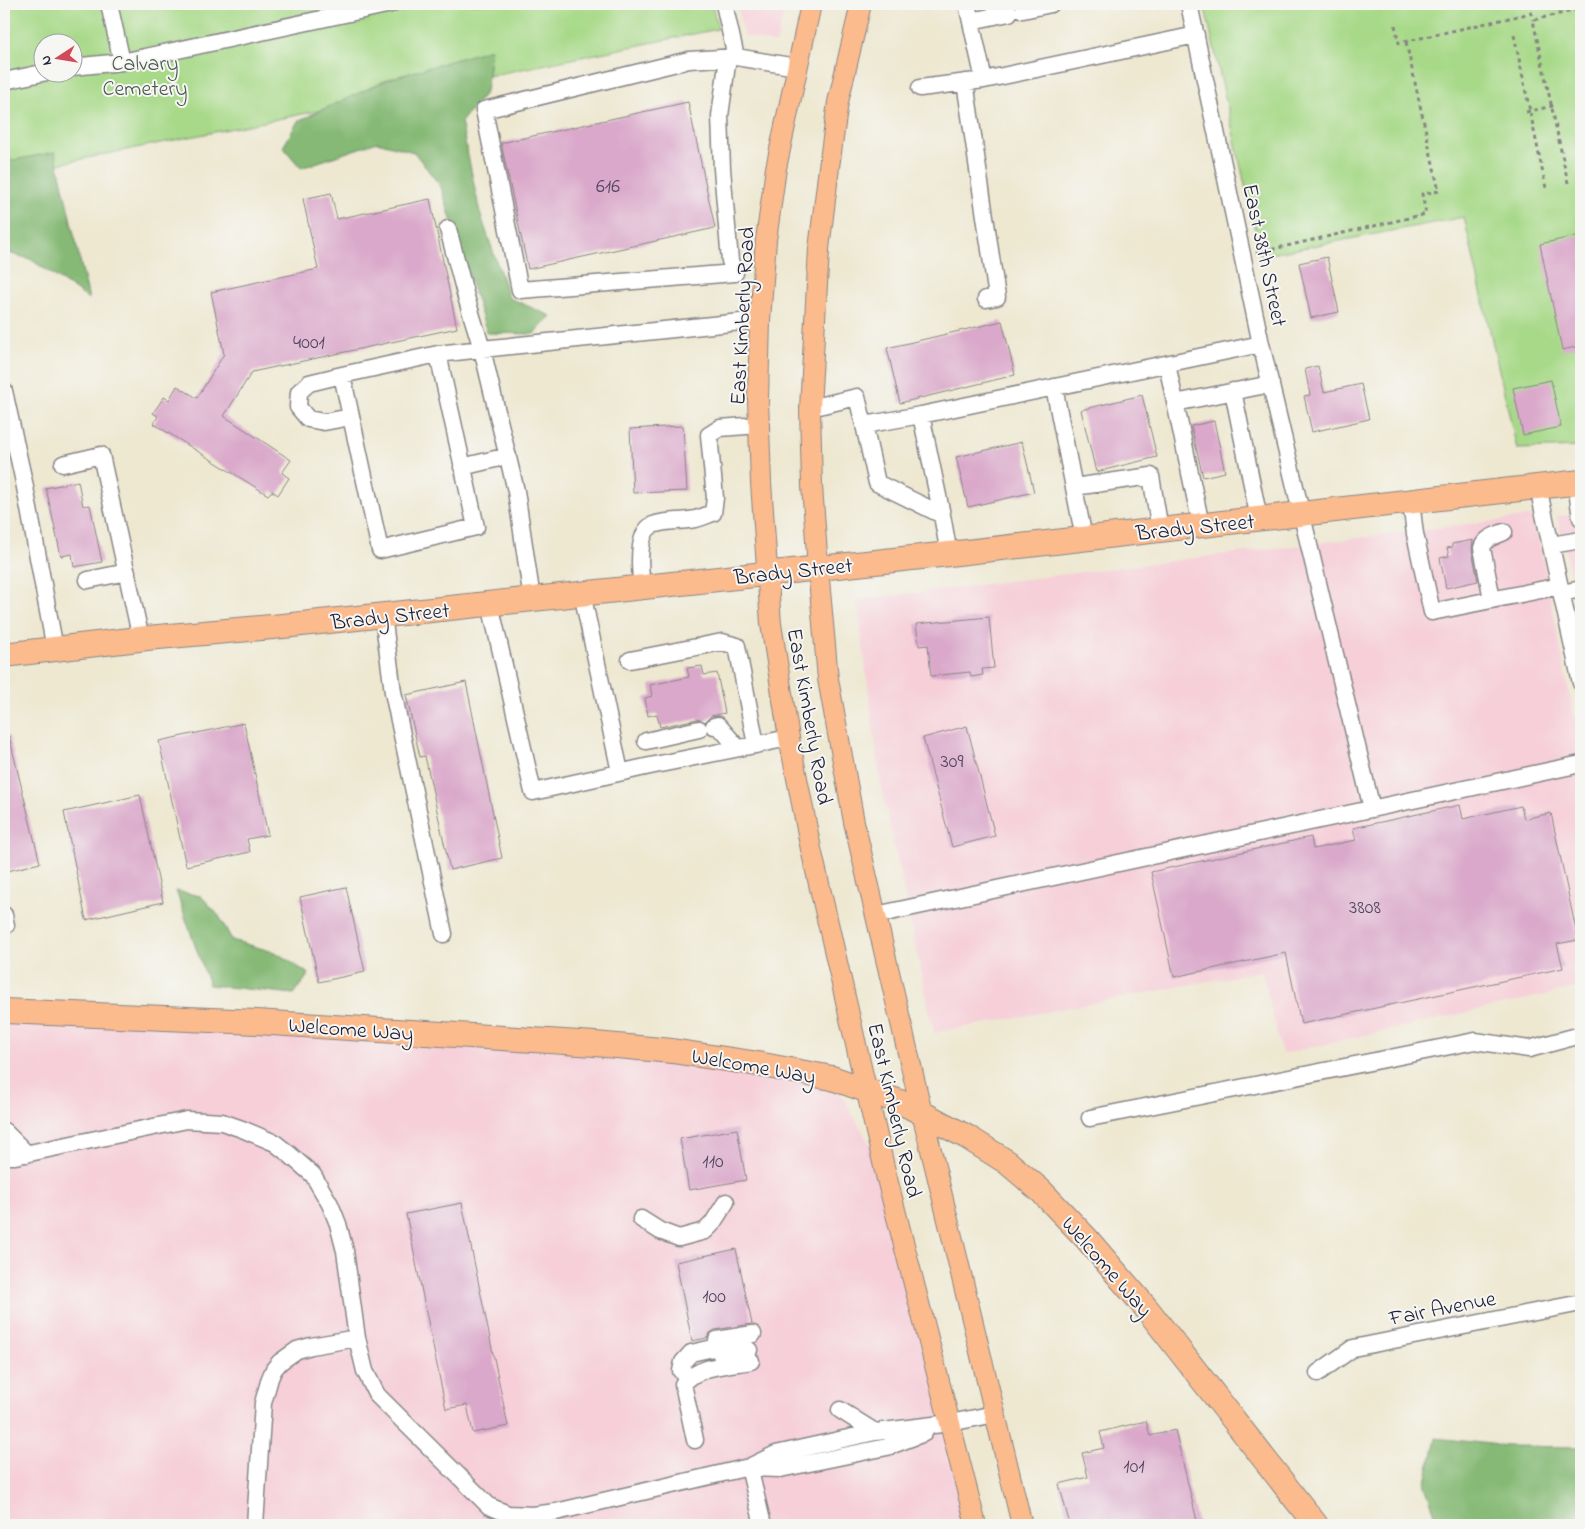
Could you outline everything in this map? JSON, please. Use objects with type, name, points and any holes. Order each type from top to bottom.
[{"type":"highway","name":"Brady Street","points":[[4,656],[141,639],[283,626],[949,554],[1579,482]]},
{"type":"highway","name":"Welcome Way","points":[[4,1011],[256,1022],[595,1044],[672,1051],[832,1078],[903,1103],[967,1137],[1007,1162],[1041,1191],[1148,1310],[1316,1525]]},
{"type":"main road","name":"East Kimberly Road","points":[[810,4],[776,168],[766,240],[760,320],[759,425],[771,624],[789,738],[811,849],[885,1171],[976,1525]]},
{"type":"main road","name":"East Kimberly Road","points":[[861,4],[838,102],[828,168],[819,249],[810,408],[812,486],[828,679],[854,822],[1022,1525]]},
{"type":"street","points":[[109,4],[122,62]]},
{"type":"street","points":[[82,67],[122,62],[390,4]]},
{"type":"street","points":[[724,4],[732,57],[720,116],[722,169],[730,261],[735,273],[520,290],[484,110],[688,60],[732,57],[797,67]]},
{"type":"street","points":[[967,4],[984,80]]},
{"type":"street","points":[[971,21],[1051,4]]},
{"type":"street","name":"East 38th Street","points":[[1189,4],[1261,344],[1372,809]]},
{"type":"street","points":[[920,88],[984,80],[1196,35]]},
{"type":"street","points":[[4,81],[32,75]]},
{"type":"street","points":[[965,82],[997,297],[986,299]]},
{"type":"street","points":[[448,229],[482,349],[516,491],[532,599]]},
{"type":"street","points":[[351,417],[324,422],[308,419],[298,407],[299,392],[309,383],[438,354],[760,320]]},
{"type":"street","points":[[864,425],[921,415],[1261,344]]},
{"type":"street","points":[[342,375],[380,550],[476,527],[438,354]]},
{"type":"street","points":[[1167,364],[1202,525]]},
{"type":"street","points":[[1176,403],[1271,384]]},
{"type":"street","points":[[1054,387],[1084,538]]},
{"type":"street","points":[[4,391],[24,482],[55,649]]},
{"type":"street","points":[[1233,391],[1259,519]]},
{"type":"street","points":[[810,408],[857,397],[877,483],[942,515]]},
{"type":"street","points":[[921,415],[949,554]]},
{"type":"street","points":[[642,587],[639,563],[644,535],[650,526],[696,519],[713,513],[715,498],[709,435],[720,428],[759,425]]},
{"type":"street","points":[[63,464],[101,455],[141,639]]},
{"type":"street","points":[[462,467],[508,456]]},
{"type":"street","points":[[1074,487],[1151,476],[1160,530]]},
{"type":"street","points":[[1579,482],[1581,518]]},
{"type":"street","points":[[1538,487],[1581,683]]},
{"type":"street","points":[[1410,502],[1432,612],[1492,599],[1581,589]]},
{"type":"street","points":[[1492,599],[1482,548],[1483,543],[1488,539],[1504,532]]},
{"type":"street","points":[[1551,545],[1581,540]]},
{"type":"street","points":[[88,580],[127,572]]},
{"type":"street","points":[[582,593],[620,772]]},
{"type":"street","points":[[490,604],[533,792],[620,772],[789,738]]},
{"type":"street","points":[[382,615],[393,692],[444,934]]},
{"type":"street","points":[[630,660],[722,642],[738,646],[756,745]]},
{"type":"street","points":[[646,741],[718,725],[738,748]]},
{"type":"street","points":[[876,915],[1581,764]]},
{"type":"street","points":[[4,915],[6,925],[4,926]]},
{"type":"street","points":[[1090,1118],[1475,1041],[1529,1048],[1581,1035]]},
{"type":"street","points":[[4,1156],[27,1154],[187,1120],[222,1122],[275,1144],[302,1164],[312,1175],[330,1204],[338,1224],[345,1251],[357,1338],[365,1371],[377,1394],[489,1506],[508,1514],[558,1519],[749,1468],[776,1454],[875,1432],[950,1423],[995,1414]]},
{"type":"street","points":[[4,1131],[27,1154]]},
{"type":"street","points":[[641,1219],[660,1231],[679,1238],[705,1231],[712,1224],[726,1202]]},
{"type":"street","name":"Fair Avenue","points":[[1318,1373],[1353,1348],[1581,1303]]},
{"type":"street","points":[[255,1525],[263,1402],[272,1373],[280,1362],[297,1350],[357,1338]]},
{"type":"street","points":[[682,1378],[694,1362],[750,1346],[691,1353],[683,1362],[682,1378],[695,1440]]},
{"type":"street","points":[[840,1410],[875,1432]]},
{"type":"street","points":[[749,1468],[780,1469],[887,1447],[950,1423]]},
{"type":"street","points":[[749,1468],[763,1525]]},
{"type":"path","points":[[1533,20],[1581,10]]},
{"type":"path","points":[[1395,25],[1398,43],[1531,13],[1568,184]]},
{"type":"path","points":[[1514,35],[1528,111],[1546,188]]},
{"type":"path","points":[[1243,256],[1426,214],[1422,194],[1439,191],[1406,42]]},
{"type":"path","points":[[1528,111],[1557,105]]},
{"type":"shaded area","points":[[737,4],[786,4],[776,44],[744,36]]},
{"type":"shaded area","points":[[1581,514],[1581,621],[1557,516]]},
{"type":"shaded area","points":[[1534,516],[1581,750],[1581,987],[1282,1054],[1262,971],[934,1033],[880,780],[857,600]]},
{"type":"shaded area","points":[[4,1011],[257,1022],[832,1078],[885,1171],[976,1525],[4,1525]]},
{"type":"green space","name":"Calvary Cemetery","points":[[4,4],[712,4],[718,29],[4,175]]},
{"type":"green space","points":[[1204,4],[1581,4],[1581,447],[1517,449],[1464,217],[1261,256]]},
{"type":"green space","points":[[491,49],[486,92],[461,122],[480,213],[509,298],[551,316],[534,334],[487,333],[441,187],[414,152],[377,142],[301,168],[283,147],[298,121],[389,79]]},
{"type":"green space","points":[[55,152],[89,299],[30,259],[4,252],[4,162]]},
{"type":"green space","points":[[176,891],[201,896],[219,916],[232,940],[277,953],[309,974],[294,994],[209,985]]},
{"type":"green space","points":[[1436,1438],[1508,1446],[1581,1447],[1581,1525],[1439,1525],[1425,1486]]},
{"type":"building","points":[[688,102],[715,228],[528,269],[501,143]]},
{"type":"building","points":[[331,193],[337,219],[430,199],[457,328],[252,372],[224,416],[291,460],[282,473],[289,478],[278,495],[272,491],[268,495],[154,424],[158,416],[153,413],[164,397],[169,400],[177,386],[197,398],[224,354],[211,292],[318,269],[303,199]]},
{"type":"building","points":[[1581,235],[1581,346],[1562,350],[1540,244]]},
{"type":"building","points":[[1327,257],[1339,312],[1311,318],[1299,263]]},
{"type":"building","points":[[1002,321],[1015,375],[900,403],[887,348]]},
{"type":"building","points":[[1318,366],[1324,392],[1361,384],[1369,419],[1312,432],[1304,396],[1310,395],[1305,369]]},
{"type":"building","points":[[1551,380],[1561,427],[1523,435],[1513,388]]},
{"type":"building","points":[[1142,395],[1157,457],[1096,472],[1081,410]]},
{"type":"building","points":[[1214,421],[1225,472],[1203,477],[1191,426]]},
{"type":"building","points":[[683,426],[687,491],[633,493],[630,429]]},
{"type":"building","points":[[1022,442],[1034,492],[968,507],[956,457]]},
{"type":"building","points":[[78,481],[83,506],[90,505],[102,562],[74,567],[72,554],[61,556],[46,488]]},
{"type":"building","points":[[1473,540],[1472,550],[1478,581],[1446,588],[1440,558],[1449,556],[1447,548],[1452,547],[1452,544]]},
{"type":"building","points":[[989,617],[994,668],[982,669],[983,675],[971,677],[970,672],[931,676],[928,645],[919,646],[916,624]]},
{"type":"building","points":[[702,666],[704,675],[717,673],[725,713],[711,716],[705,722],[697,719],[660,727],[657,714],[648,716],[645,698],[652,696],[650,685],[689,677],[687,668]]},
{"type":"building","points":[[466,682],[502,858],[450,870],[425,756],[420,757],[406,695]]},
{"type":"building","points":[[244,723],[268,835],[247,839],[250,852],[186,866],[159,741]]},
{"type":"building","points":[[967,726],[995,836],[952,847],[923,738]]},
{"type":"building","points":[[4,736],[9,736],[40,863],[4,872]]},
{"type":"building","points":[[140,795],[163,902],[86,920],[64,812]]},
{"type":"building","points":[[1460,805],[1463,819],[1521,806],[1524,819],[1551,813],[1578,940],[1557,944],[1563,968],[1301,1024],[1286,953],[1174,977],[1151,872],[1311,837],[1313,849],[1356,840],[1353,828]]},
{"type":"building","points":[[346,887],[365,972],[319,982],[300,897]]},
{"type":"building","points":[[737,1129],[746,1180],[689,1190],[680,1139]]},
{"type":"building","points":[[462,1203],[508,1426],[473,1433],[467,1405],[446,1409],[406,1214]]},
{"type":"building","points":[[736,1249],[752,1324],[715,1330],[707,1338],[692,1341],[676,1262]]},
{"type":"building","points":[[1146,1421],[1150,1436],[1175,1430],[1198,1525],[1070,1525],[1059,1484],[1088,1477],[1082,1453],[1104,1448],[1100,1432]]}]
